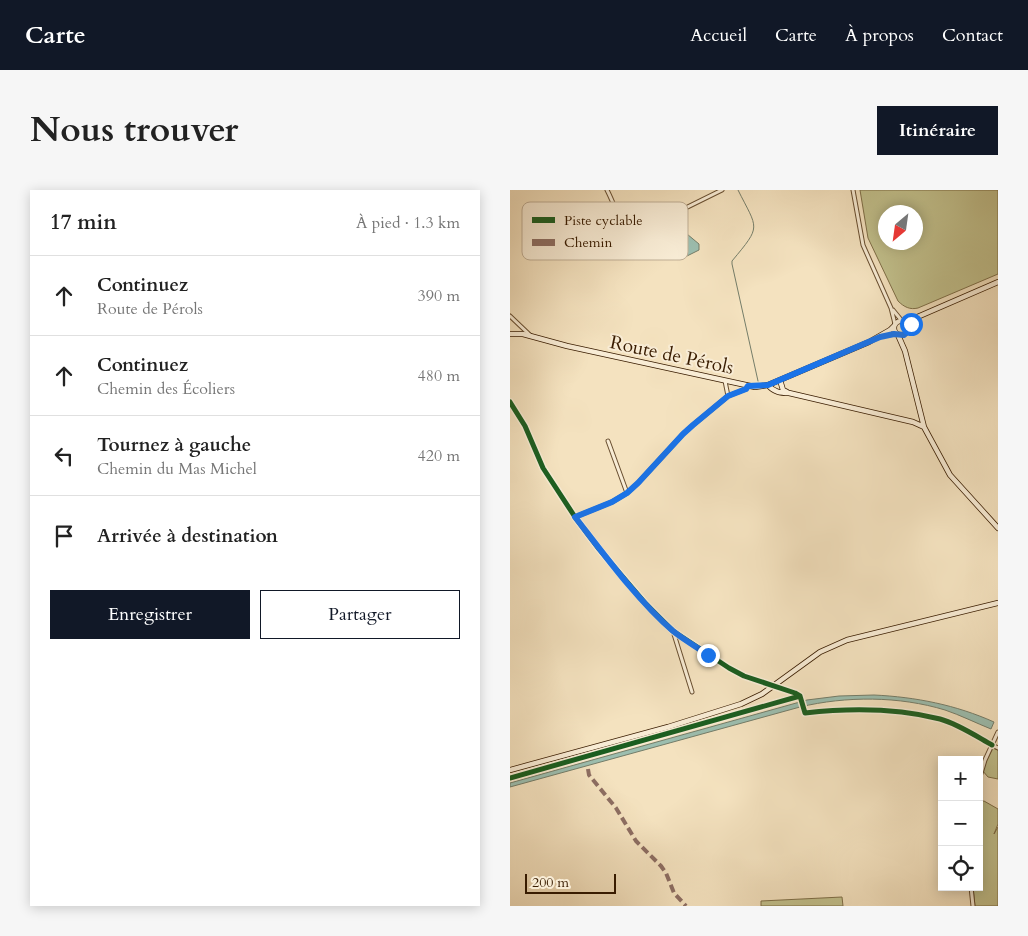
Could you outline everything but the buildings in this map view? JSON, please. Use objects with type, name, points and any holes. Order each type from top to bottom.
[{"type":"street","points":[[607,190],[613,202]]},
{"type":"street","points":[[688,207],[722,190]]},
{"type":"street","points":[[853,190],[863,245],[891,308],[894,331],[905,351],[924,427],[950,475],[998,528]]},
{"type":"street","points":[[894,325],[923,315],[998,282]]},
{"type":"street","points":[[891,308],[908,328]]},
{"type":"street","points":[[905,351],[908,328],[923,315]]},
{"type":"street","points":[[510,316],[532,336]]},
{"type":"street","name":"Route de Pérols","points":[[510,334],[532,336],[567,346],[748,386],[768,385],[780,380],[880,337],[894,325]]},
{"type":"street","points":[[897,335],[906,334]]},
{"type":"street","name":"Route de Pérols","points":[[880,337],[897,335]]},
{"type":"street","points":[[780,380],[783,390],[789,393]]},
{"type":"street","points":[[725,382],[728,396]]},
{"type":"street","points":[[768,385],[773,390],[913,422],[924,427]]},
{"type":"street","points":[[575,517],[612,502],[627,493],[656,465],[683,434],[728,396],[746,389],[748,386]]},
{"type":"street","points":[[510,402],[525,426],[543,468],[575,517],[599,549],[646,604],[673,631],[729,668],[744,676],[795,693],[802,700],[805,713]]},
{"type":"street","points":[[608,441],[627,493]]},
{"type":"street","points":[[510,770],[668,727],[754,699],[820,652],[847,640],[998,603]]},
{"type":"street","points":[[673,631],[692,692]]},
{"type":"street","points":[[983,769],[998,732]]},
{"type":"street","points":[[992,745],[998,748]]},
{"type":"street","points":[[971,891],[973,906]]},
{"type":"shaded area","points":[[860,190],[998,190],[998,274],[918,308],[912,309],[898,301],[868,238]]},
{"type":"shaded area","points":[[688,235],[699,244],[699,250],[688,256]]},
{"type":"shaded area","points":[[874,695],[936,703],[994,722],[991,729],[945,710],[927,705],[891,700],[854,699],[818,703],[510,787],[510,783],[807,700],[839,696]]},
{"type":"shaded area","points":[[993,748],[998,750],[998,779],[988,777],[983,771]]},
{"type":"shaded area","points":[[983,801],[998,809],[998,824],[994,834],[998,827],[998,906],[975,906],[973,891],[983,891]]},
{"type":"shaded area","points":[[842,897],[843,906],[761,906],[761,901]]},
{"type":"waterway","points":[[738,190],[750,213],[754,227],[748,240],[732,261],[732,264],[758,381]]},
{"type":"marked path","points":[[588,769],[589,775],[616,808],[636,841],[661,866],[674,893],[686,906]]},
{"type":"cycle path","points":[[510,402],[525,426],[543,468],[575,517],[599,549],[646,604],[673,631],[744,676],[800,696],[805,713],[873,710],[923,715],[940,719],[967,730],[992,745]]},
{"type":"cycle path","points":[[510,778],[800,696]]},
{"type":"route","points":[[708,655],[673,631],[646,604],[599,549],[575,517],[612,502],[627,493],[656,465],[683,434],[728,396],[748,388],[748,386],[768,385],[880,337],[894,334],[904,335],[911,324]]}]
